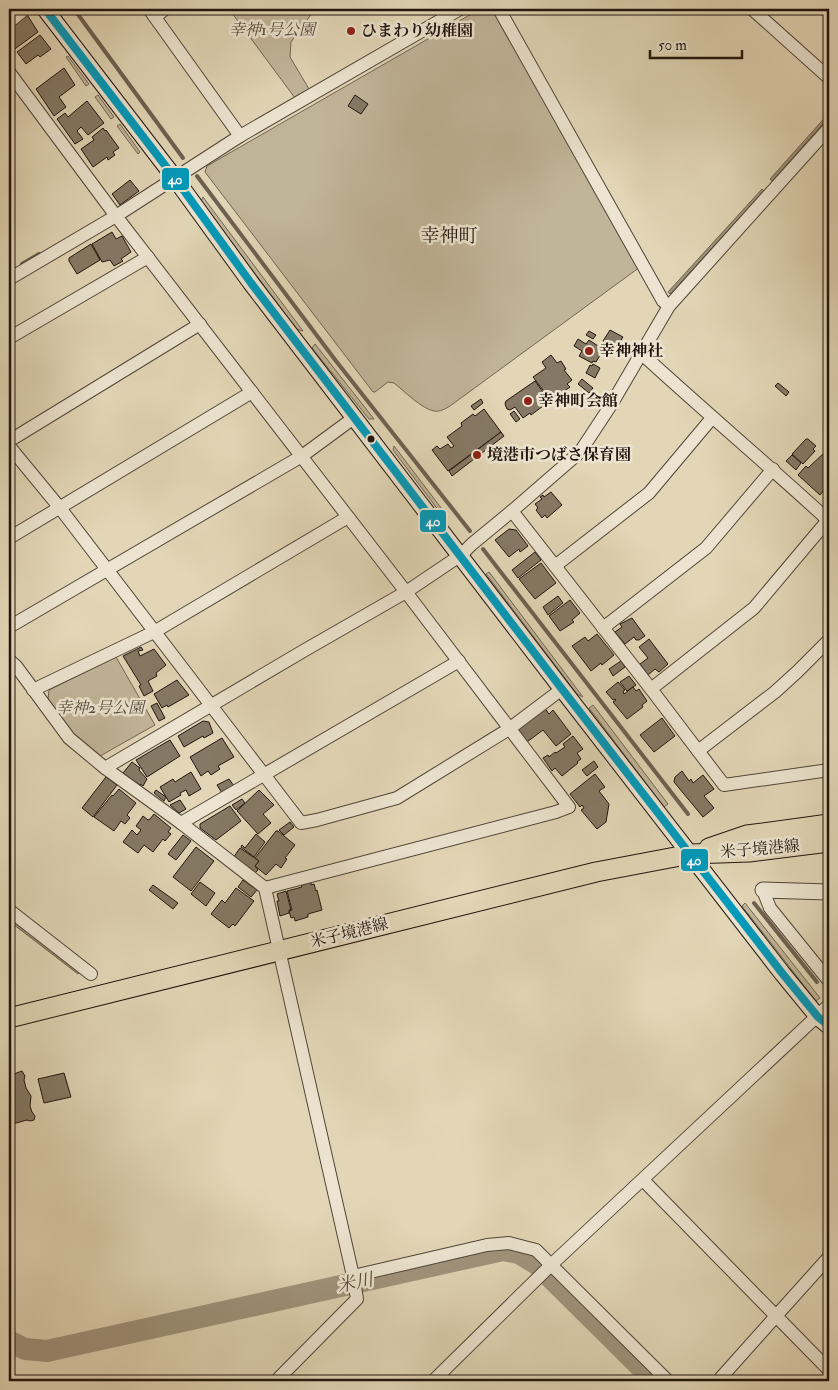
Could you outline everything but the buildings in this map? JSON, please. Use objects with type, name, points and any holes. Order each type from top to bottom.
[{"type":"main road","points":[[46,9],[174,177],[251,283],[562,689],[824,1022]]},
{"type":"main road","name":"米子境港線","points":[[9,1018],[596,872],[691,854],[747,835],[829,824]]},
{"type":"main road","name":"米子境港線","points":[[691,854],[749,852],[829,842]]},
{"type":"street","points":[[9,22],[25,9]]},
{"type":"street","points":[[165,9],[152,13],[240,136]]},
{"type":"street","points":[[9,279],[116,216],[174,177],[441,14],[460,9]]},
{"type":"street","points":[[499,9],[663,302],[669,306]]},
{"type":"street","points":[[752,9],[829,78]]},
{"type":"street","points":[[9,72],[116,216],[302,456],[569,807],[265,888]]},
{"type":"street","points":[[105,768],[406,592],[461,555],[580,452],[669,306],[829,128]]},
{"type":"street","points":[[9,338],[148,257]]},
{"type":"street","points":[[9,441],[200,324]]},
{"type":"street","points":[[641,353],[829,520],[754,608],[651,689]]},
{"type":"street","points":[[9,538],[252,392]]},
{"type":"street","points":[[9,627],[302,456],[355,417]]},
{"type":"street","points":[[555,566],[649,493],[712,418]]},
{"type":"street","points":[[9,446],[60,508],[301,823],[397,798],[509,729],[562,689]]},
{"type":"street","points":[[603,628],[706,548],[773,469]]},
{"type":"street","points":[[512,511],[724,785],[829,770]]},
{"type":"street","points":[[33,690],[154,632],[348,517]]},
{"type":"street","points":[[698,751],[775,692],[798,672],[829,640]]},
{"type":"street","points":[[9,660],[16,666],[69,738],[105,768],[181,823],[265,888],[357,1300],[276,1381]]},
{"type":"street","points":[[181,823],[458,661]]},
{"type":"street","points":[[829,892],[763,890],[770,908],[829,981]]},
{"type":"street","points":[[9,910],[91,974]]},
{"type":"street","points":[[433,1381],[552,1264],[643,1180],[824,1022],[829,1005]]},
{"type":"street","points":[[643,1180],[829,1370]]},
{"type":"street","points":[[353,1276],[487,1245],[509,1243],[536,1250],[668,1381]]},
{"type":"street","points":[[718,1381],[829,1257]]},
{"type":"green space","name":"幸神1号公園","points":[[229,9],[315,9],[291,42],[290,57],[309,89],[295,98]]},
{"type":"green space","points":[[480,9],[494,9],[640,267],[450,406],[440,411],[434,411],[419,403],[394,383],[388,382],[373,392],[205,172],[207,166]]},
{"type":"green space","points":[[68,56],[89,84],[86,86],[66,57]]},
{"type":"green space","points":[[98,95],[114,117],[111,119],[95,97]]},
{"type":"green space","points":[[120,124],[140,152],[138,154],[117,126]]},
{"type":"green space","points":[[203,197],[303,331],[296,329],[201,201]]},
{"type":"green space","points":[[315,344],[374,419],[369,419],[312,348]]},
{"type":"green space","points":[[394,446],[448,517],[445,519],[393,450]]},
{"type":"green space","points":[[489,572],[583,697],[577,694],[486,574]]},
{"type":"green space","name":"幸神2号公園","points":[[116,657],[155,725],[100,756],[73,735],[48,700],[49,690]]},
{"type":"green space","points":[[593,705],[668,804],[664,807],[589,708]]},
{"type":"green space","points":[[745,903],[820,998],[816,1001],[742,906]]},
{"type":"shaded area","points":[[829,113],[829,117],[772,181],[770,179]]},
{"type":"shaded area","points":[[762,189],[764,191],[670,294],[668,292]]},
{"type":"shaded area","points":[[9,917],[80,971],[78,974],[9,921]]},
{"type":"waterway","points":[[74,9],[183,158]]},
{"type":"waterway","points":[[197,176],[336,361],[470,531]]},
{"type":"waterway","points":[[22,264],[39,254]]},
{"type":"waterway","points":[[483,549],[688,814]]},
{"type":"waterway","points":[[754,903],[817,982]]},
{"type":"waterway","name":"米川","points":[[9,1341],[25,1349],[47,1351],[503,1250],[519,1253],[537,1264],[655,1381]]},
{"type":"waterway","name":"米川","points":[[9,1349],[16,1344]]},
{"type":"transit line","name":"40","points":[[45,9],[174,177],[251,283],[562,689],[782,973],[818,1017],[829,1026]]},
{"type":"place","name":"ひまわり幼稚園","points":[[351,31]]},
{"type":"place","name":"幸神神社","points":[[589,351]]},
{"type":"place","name":"幸神町会館","points":[[528,401]]},
{"type":"place","name":"境港市つばさ保育園","points":[[477,455]]},
{"type":"district","name":"幸神町","points":[[449,236]]}]
